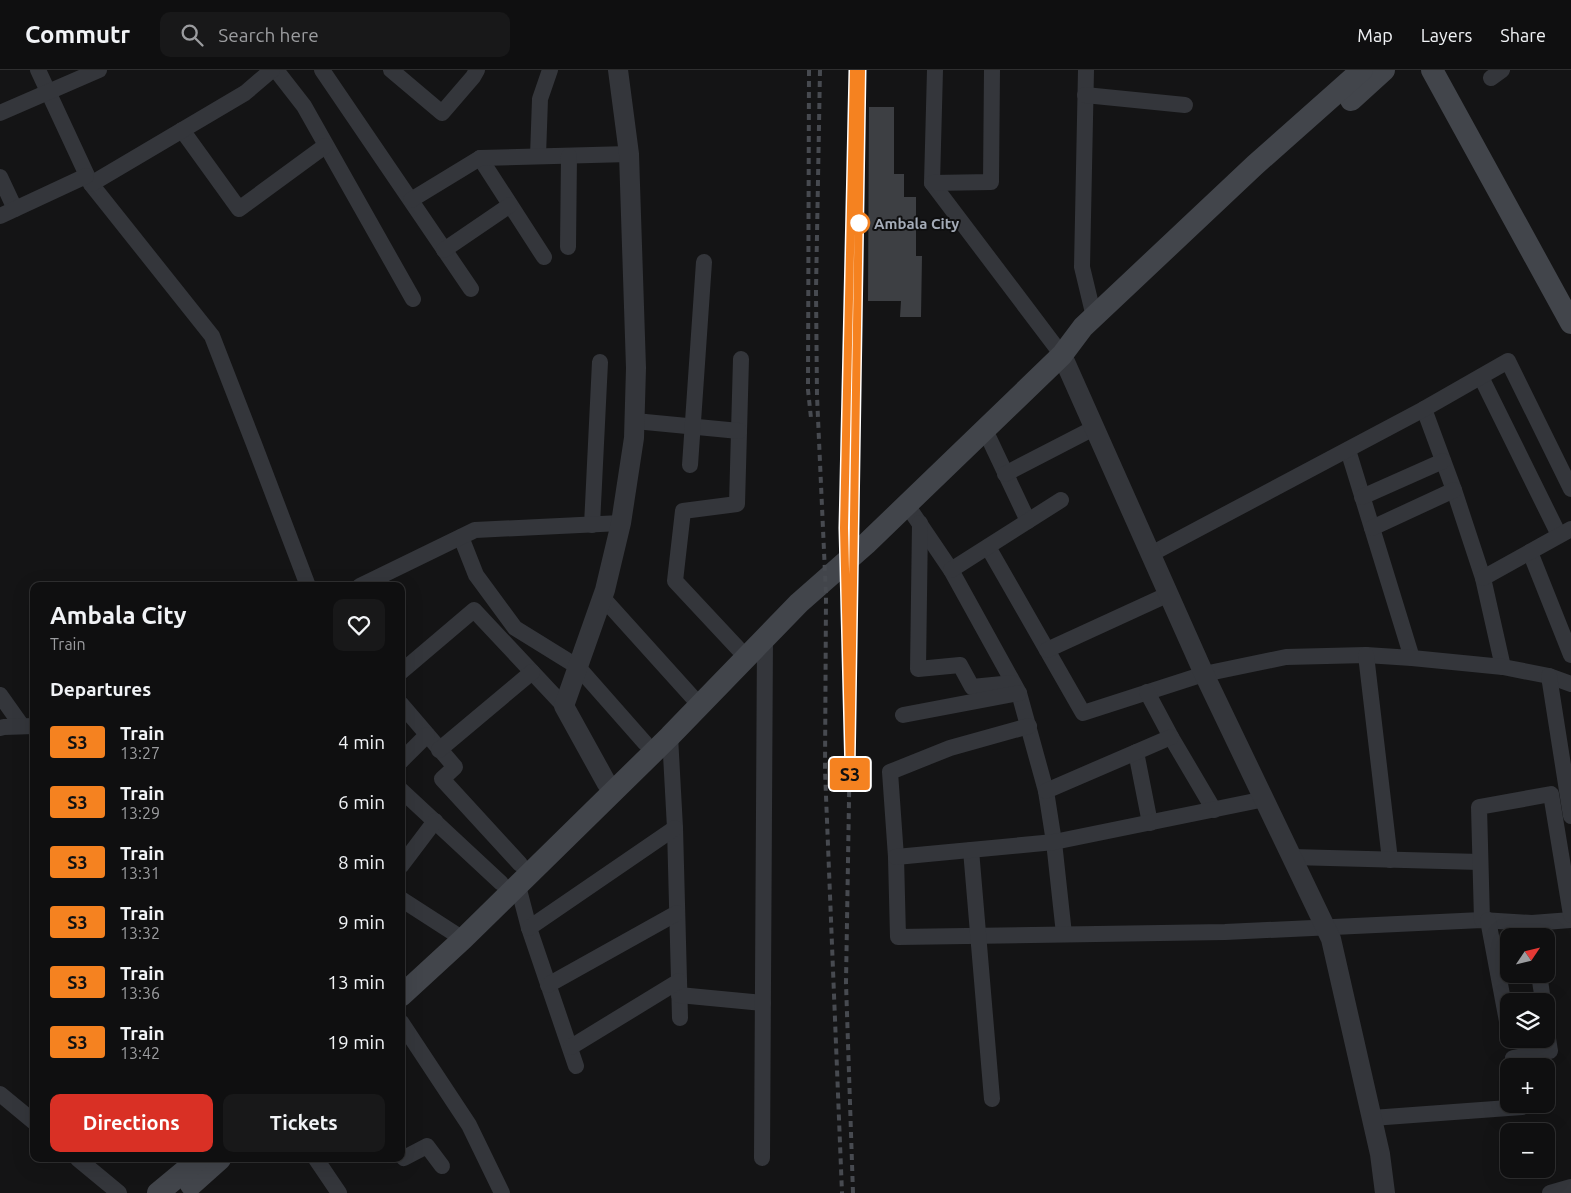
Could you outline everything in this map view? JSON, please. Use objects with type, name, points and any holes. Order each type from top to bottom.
[{"type":"main road","points":[[405,992],[513,878],[609,787],[670,736],[799,603],[866,544],[1062,355],[1083,327],[1255,166],[1362,70]]},
{"type":"main road","points":[[1062,355],[1092,336],[1128,305],[1384,70]]},
{"type":"main road","points":[[1432,70],[1571,322]]},
{"type":"main road","points":[[609,787],[645,743],[664,725],[744,660]]},
{"type":"main road","points":[[405,974],[457,935]]},
{"type":"main road","points":[[158,1193],[195,1162]]},
{"type":"main road","points":[[182,1193],[217,1162]]},
{"type":"street","points":[[38,70],[88,180],[212,336],[306,582]]},
{"type":"street","points":[[0,113],[99,70]]},
{"type":"street","points":[[0,216],[88,180],[182,130],[245,93],[272,70]]},
{"type":"street","points":[[276,70],[304,106],[413,300]]},
{"type":"street","points":[[322,70],[471,289]]},
{"type":"street","points":[[391,70],[442,113],[477,70]]},
{"type":"street","points":[[538,156],[540,99],[550,70]]},
{"type":"street","points":[[564,706],[603,598],[621,523],[634,438],[636,368],[629,154],[618,70]]},
{"type":"street","points":[[935,70],[932,183],[1062,355],[1204,674],[1331,939],[1380,1154],[1385,1193]]},
{"type":"street","points":[[932,183],[991,182],[992,70]]},
{"type":"street","points":[[1086,70],[1082,267],[1094,317]]},
{"type":"street","points":[[1085,95],[1186,105]]},
{"type":"street","points":[[182,130],[239,209],[325,146]]},
{"type":"street","points":[[411,200],[480,158],[629,154]]},
{"type":"street","points":[[568,247],[569,156]]},
{"type":"street","points":[[480,158],[544,257]]},
{"type":"street","points":[[0,177],[15,209]]},
{"type":"street","points":[[444,250],[510,205]]},
{"type":"street","points":[[690,465],[704,262]]},
{"type":"street","points":[[741,359],[737,504],[684,512],[675,581],[744,660]]},
{"type":"street","points":[[1151,554],[1424,410],[1508,361],[1571,489]]},
{"type":"street","points":[[592,525],[600,362]]},
{"type":"street","points":[[1481,377],[1565,532],[1483,578]]},
{"type":"street","points":[[1424,410],[1454,490],[1483,578],[1503,667]]},
{"type":"street","points":[[635,421],[739,431]]},
{"type":"street","points":[[1005,474],[1094,428]]},
{"type":"street","points":[[985,430],[1028,521]]},
{"type":"street","points":[[1348,450],[1412,658]]},
{"type":"street","points":[[1362,497],[1443,461]]},
{"type":"street","points":[[1372,528],[1454,490]]},
{"type":"street","points":[[951,570],[1061,500]]},
{"type":"street","points":[[907,505],[951,570],[1016,688],[1029,726],[1046,791],[1054,842],[1064,934]]},
{"type":"street","points":[[368,582],[475,530],[621,523]]},
{"type":"street","points":[[920,524],[918,670],[960,665],[972,687],[1016,688]]},
{"type":"street","points":[[461,537],[476,575],[515,628],[578,667],[645,743]]},
{"type":"street","points":[[988,547],[1084,713],[1204,674],[1286,656],[1366,655],[1412,658],[1503,667],[1549,676],[1571,684]]},
{"type":"street","points":[[1530,552],[1568,638],[1571,655]]},
{"type":"street","points":[[1048,650],[1169,594]]},
{"type":"street","points":[[603,598],[695,700]]},
{"type":"street","points":[[405,669],[474,610],[564,706],[609,787]]},
{"type":"street","points":[[762,1158],[766,638]]},
{"type":"street","points":[[1366,655],[1390,860]]},
{"type":"street","points":[[440,750],[532,672]]},
{"type":"street","points":[[1549,676],[1571,816]]},
{"type":"street","points":[[903,715],[1016,688]]},
{"type":"street","points":[[1148,692],[1171,737],[1214,810]]},
{"type":"street","points":[[0,695],[28,726]]},
{"type":"street","points":[[405,709],[455,767],[442,779],[513,878],[576,1066]]},
{"type":"street","points":[[0,728],[28,726]]},
{"type":"street","points":[[1029,726],[950,748],[890,772],[896,857],[898,937],[1226,932],[1485,920],[1523,928]]},
{"type":"street","points":[[405,756],[427,735]]},
{"type":"street","points":[[670,736],[675,828],[680,1018]]},
{"type":"street","points":[[1046,791],[1171,737]]},
{"type":"street","points":[[1136,752],[1150,823]]},
{"type":"street","points":[[405,794],[435,821],[513,878]]},
{"type":"street","points":[[1501,993],[1485,920],[1480,862],[1479,807],[1550,794],[1571,915]]},
{"type":"street","points":[[896,857],[1054,842],[1265,800]]},
{"type":"street","points":[[405,861],[435,821]]},
{"type":"street","points":[[530,928],[675,828]]},
{"type":"street","points":[[971,850],[992,1099]]},
{"type":"street","points":[[1292,857],[1480,862]]},
{"type":"street","points":[[405,902],[457,935]]},
{"type":"street","points":[[548,985],[677,913]]},
{"type":"street","points":[[1541,928],[1571,920]]},
{"type":"street","points":[[570,1047],[679,988],[763,1003]]},
{"type":"street","points":[[405,1028],[469,1125],[502,1193]]},
{"type":"street","points":[[1527,1058],[1550,1051],[1550,1048]]},
{"type":"street","points":[[3,1102],[30,1119]]},
{"type":"street","points":[[1372,1118],[1500,1109]]},
{"type":"street","points":[[405,1157],[427,1146],[442,1166]]},
{"type":"street","points":[[82,1162],[119,1193]]},
{"type":"street","points":[[318,1162],[339,1193]]},
{"type":"street","points":[[1550,1193],[1571,1187]]},
{"type":"building","points":[[869,107],[894,107],[894,174],[904,174],[904,197],[916,197],[916,256],[922,256],[921,317],[900,317],[901,301],[868,301]]},
{"type":"railway","points":[[809,70],[808,390],[811,418]]},
{"type":"railway","points":[[820,70],[816,290],[817,396],[826,595],[825,771],[842,1193]]},
{"type":"railway","points":[[846,600],[844,528],[853,70]]},
{"type":"railway","points":[[853,1193],[846,983],[861,70]]},
{"type":"train","name":"S3","points":[[854,70],[844,528],[850,774],[861,70]]},
{"type":"place","name":"Ambala City","points":[[859,223]]}]
